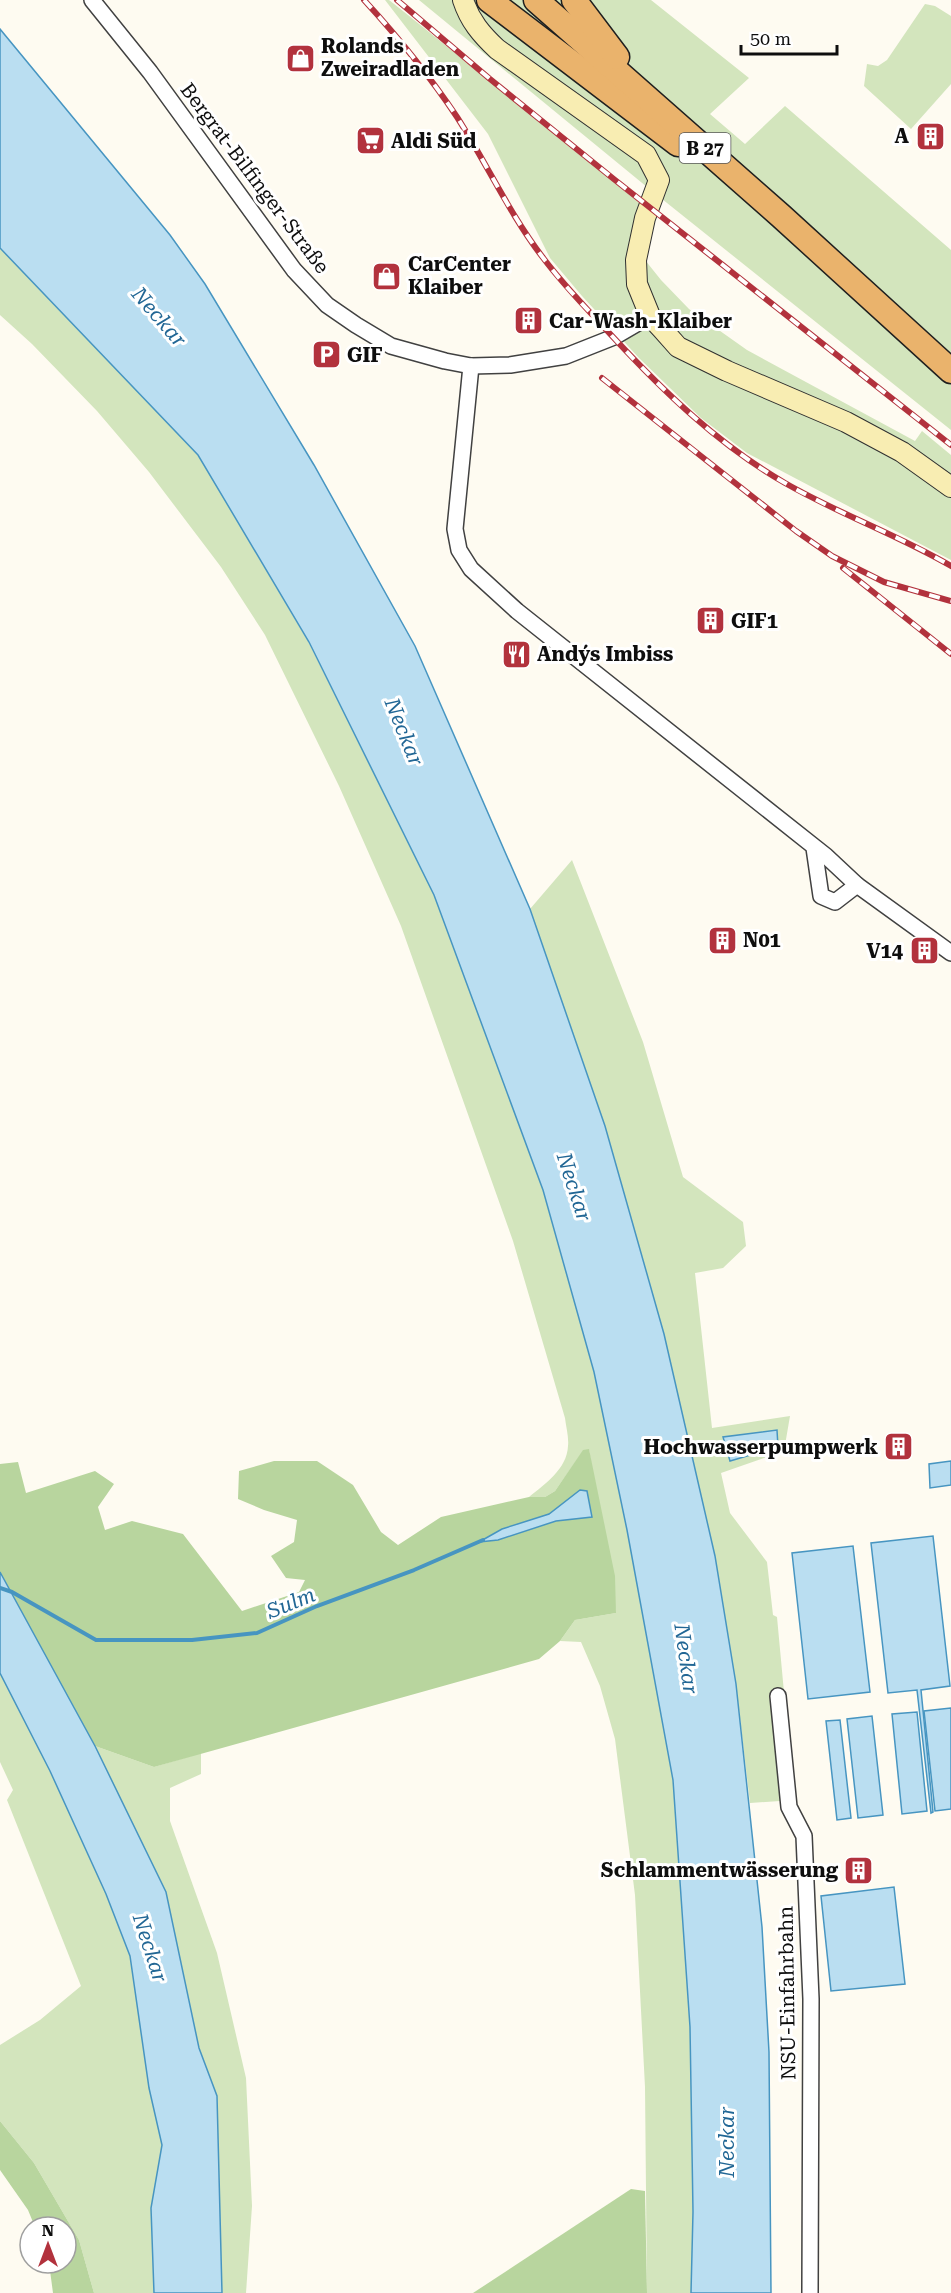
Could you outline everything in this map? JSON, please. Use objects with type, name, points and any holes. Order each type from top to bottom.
[{"type":"highway","points":[[489,0],[668,135],[723,180],[781,216]]},
{"type":"highway","name":"B 27","points":[[536,0],[629,80],[951,371]]},
{"type":"highway","points":[[574,0],[614,50],[629,80]]},
{"type":"main road","points":[[463,0],[469,17],[482,35],[497,49],[646,155],[653,165],[658,180],[645,218],[636,260],[637,284],[650,316],[678,347],[727,372],[846,422],[902,452],[951,487]]},
{"type":"street","name":"Bergrat-Bilfinger-Straße","points":[[92,0],[150,72],[283,256],[327,304],[391,346],[471,366],[510,366],[566,356],[614,337],[650,316]]},
{"type":"street","points":[[471,366],[455,530],[459,550],[471,569],[517,611],[826,856],[857,885],[951,953]]},
{"type":"street","points":[[814,848],[821,896],[835,902],[857,885]]},
{"type":"street","name":"NSU-Einfahrbahn","points":[[778,1696],[789,1808],[804,1836],[811,1999],[810,2293]]},
{"type":"green space","points":[[385,0],[389,0],[408,15],[650,211],[645,260],[689,309],[747,350],[915,441],[922,431],[951,455],[951,560],[747,453],[701,418],[639,358],[550,258],[488,134]]},
{"type":"green space","points":[[419,0],[651,0],[749,78],[710,114],[745,144],[785,106],[951,250],[951,430],[647,187]]},
{"type":"green space","points":[[925,4],[935,6],[951,16],[951,84],[911,129],[864,86],[867,64],[878,66],[887,60]]},
{"type":"green space","points":[[0,248],[198,455],[309,643],[434,895],[543,1190],[594,1372],[627,1530],[673,1780],[690,2027],[693,2212],[691,2293],[647,2293],[645,2087],[635,1895],[615,1739],[600,1686],[581,1642],[560,1641],[575,1620],[616,1613],[589,1450],[583,1451],[555,1491],[545,1497],[529,1497],[554,1475],[564,1462],[568,1443],[565,1418],[513,1241],[401,926],[339,786],[265,635],[221,567],[149,472],[97,411],[32,344],[0,315]]},
{"type":"green space","points":[[572,860],[643,1042],[683,1177],[743,1222],[746,1246],[723,1268],[695,1273],[712,1428],[790,1416],[784,1451],[721,1473],[730,1513],[767,1562],[773,1615],[777,1617],[794,1800],[750,1803],[736,1684],[530,909]]},
{"type":"green space","points":[[589,1449],[615,1576],[616,1613],[575,1620],[560,1641],[539,1659],[154,1767],[95,1746],[0,1572],[0,1464],[18,1462],[26,1493],[95,1471],[114,1484],[98,1507],[105,1530],[132,1521],[183,1534],[242,1611],[299,1592],[305,1580],[286,1578],[271,1556],[294,1542],[297,1520],[238,1499],[239,1471],[274,1461],[317,1461],[353,1485],[381,1532],[398,1545],[441,1517],[529,1497],[545,1497],[555,1491],[583,1450]]},
{"type":"green space","points":[[0,1673],[50,1771],[106,1894],[130,1956],[149,2088],[162,2145],[151,2208],[154,2293],[94,2293],[78,2238],[78,2215],[64,2215],[34,2163],[0,2121],[0,2045],[40,2020],[81,1986],[7,1800],[13,1790],[0,1762]]},
{"type":"green space","points":[[95,1746],[154,1767],[201,1753],[201,1774],[170,1788],[170,1821],[217,1953],[246,2078],[252,2206],[246,2293],[222,2293],[217,2096],[199,2048],[166,1892]]},
{"type":"green space","points":[[0,2121],[34,2163],[64,2215],[30,2215],[0,2170]]},
{"type":"green space","points":[[631,2189],[645,2191],[647,2293],[473,2293]]},
{"type":"green space","points":[[78,2238],[94,2293],[53,2293],[51,2275],[78,2275]]},
{"type":"water","name":"Neckar","points":[[0,29],[170,235],[205,284],[314,465],[415,646],[530,909],[605,1126],[664,1334],[715,1556],[736,1684],[762,1927],[769,2052],[771,2293],[691,2293],[693,2212],[690,2027],[673,1780],[627,1530],[594,1372],[543,1190],[434,895],[309,642],[198,455],[0,248]]},
{"type":"water","points":[[777,1430],[778,1447],[730,1461],[723,1437]]},
{"type":"water","points":[[951,1461],[951,1485],[930,1488],[929,1464]]},
{"type":"water","points":[[580,1490],[587,1491],[592,1517],[556,1521],[498,1540],[479,1542],[502,1529],[549,1514]]},
{"type":"water","points":[[933,1536],[950,1686],[921,1690],[933,1812],[931,1813],[917,1690],[888,1693],[871,1543]]},
{"type":"water","points":[[853,1546],[870,1692],[808,1699],[792,1553]]},
{"type":"water","name":"Neckar","points":[[0,1572],[95,1746],[166,1892],[199,2048],[217,2096],[222,2293],[154,2293],[151,2208],[162,2145],[149,2088],[130,1956],[106,1894],[50,1771],[0,1673]]},
{"type":"water","points":[[951,1708],[951,1809],[935,1811],[924,1711]]},
{"type":"water","points":[[917,1712],[927,1811],[902,1814],[892,1714]]},
{"type":"water","points":[[872,1716],[883,1815],[858,1818],[847,1719]]},
{"type":"water","points":[[840,1720],[851,1818],[837,1820],[826,1721]]},
{"type":"water","points":[[894,1887],[905,1984],[831,1991],[821,1896]]},
{"type":"waterway","name":"Sulm","points":[[0,1588],[12,1592],[96,1640],[192,1640],[257,1633],[317,1606],[414,1570],[483,1540]]},
{"type":"railway","points":[[364,0],[413,57],[446,101],[520,225],[544,259],[587,309],[673,398],[715,435],[785,483],[951,566]]},
{"type":"railway","points":[[397,0],[615,180],[951,445]]},
{"type":"railway","points":[[602,378],[796,531],[832,556],[884,582],[951,601]]},
{"type":"railway","points":[[843,568],[951,654]]},
{"type":"place","name":"Rolands Zweiradladen","points":[[300,58]]},
{"type":"place","name":"A","points":[[930,136]]},
{"type":"place","name":"Aldi Süd","points":[[370,141]]},
{"type":"place","name":"CarCenter Klaiber","points":[[387,276]]},
{"type":"place","name":"Car-Wash-Klaiber","points":[[528,321]]},
{"type":"place","name":"GIF","points":[[326,355]]},
{"type":"place","name":"GIF1","points":[[710,621]]},
{"type":"place","name":"Andy´s Imbiss","points":[[516,654]]},
{"type":"place","name":"N01","points":[[722,940]]},
{"type":"place","name":"V14","points":[[924,951]]},
{"type":"place","name":"Hochwasserpumpwerk","points":[[899,1447]]},
{"type":"place","name":"Schlammentwässerung","points":[[859,1870]]}]
